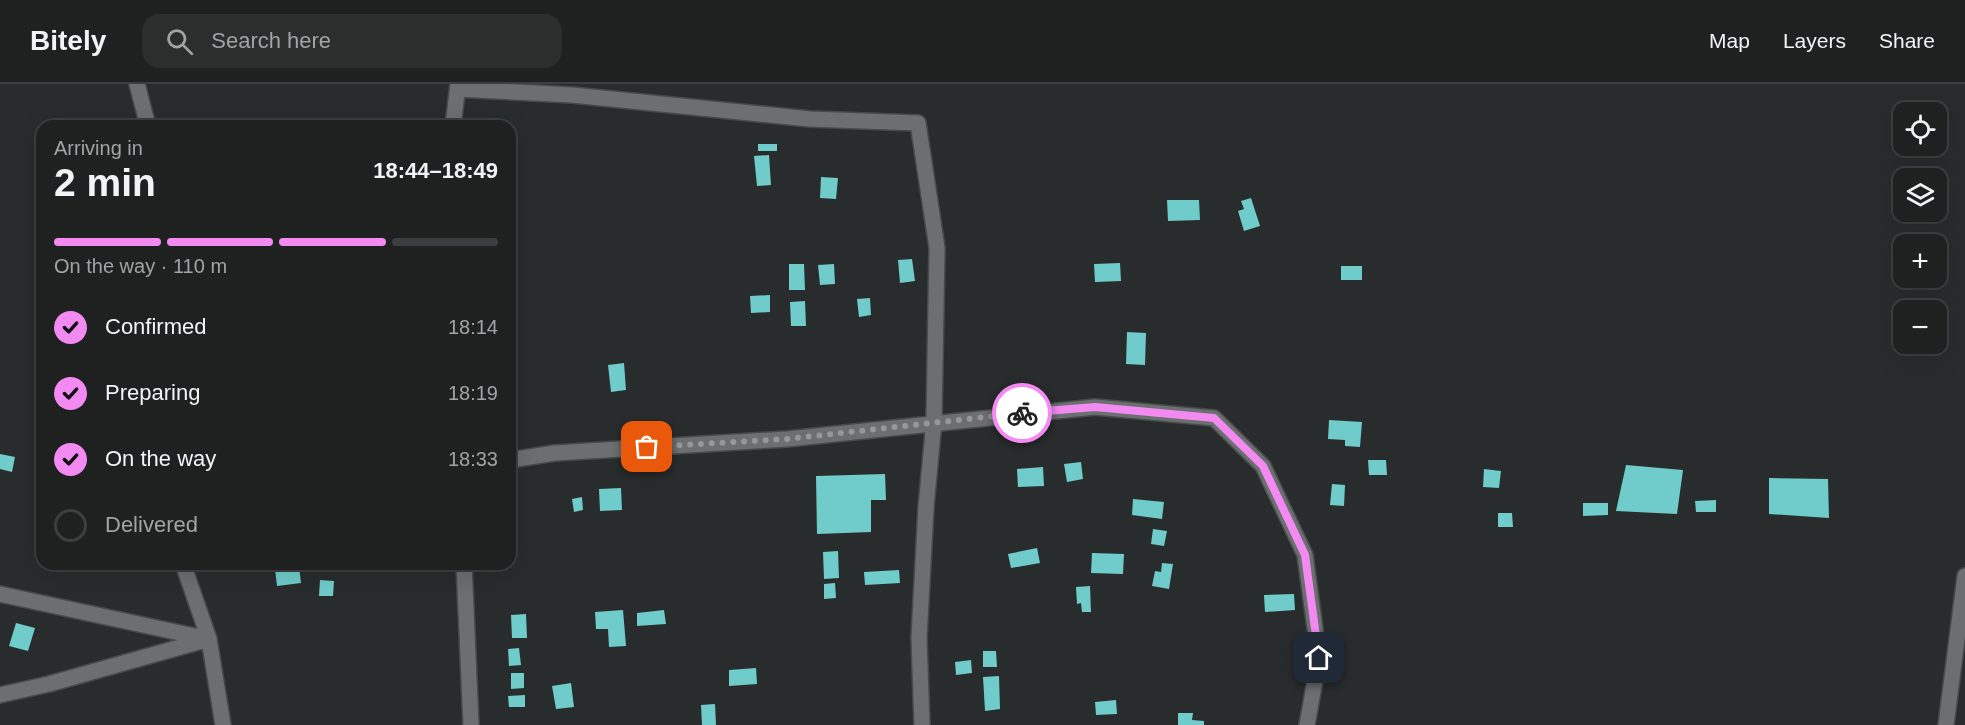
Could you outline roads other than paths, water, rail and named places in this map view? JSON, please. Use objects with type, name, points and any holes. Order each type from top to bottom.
[{"type":"street","points":[[137,84],[146,120]]},
{"type":"street","points":[[454,120],[458,86],[810,119],[918,123],[937,248],[934,421],[926,507],[919,638],[922,725]]},
{"type":"street","points":[[516,459],[555,453],[787,439],[934,421],[1095,407],[1214,418],[1263,466],[1305,555],[1319,658],[1307,725]]},
{"type":"street","points":[[185,570],[209,639],[223,725]]},
{"type":"street","points":[[464,570],[471,725]]},
{"type":"street","points":[[1946,725],[1965,576]]},
{"type":"street","points":[[0,594],[209,639]]},
{"type":"street","points":[[0,695],[49,684],[209,639]]}]
